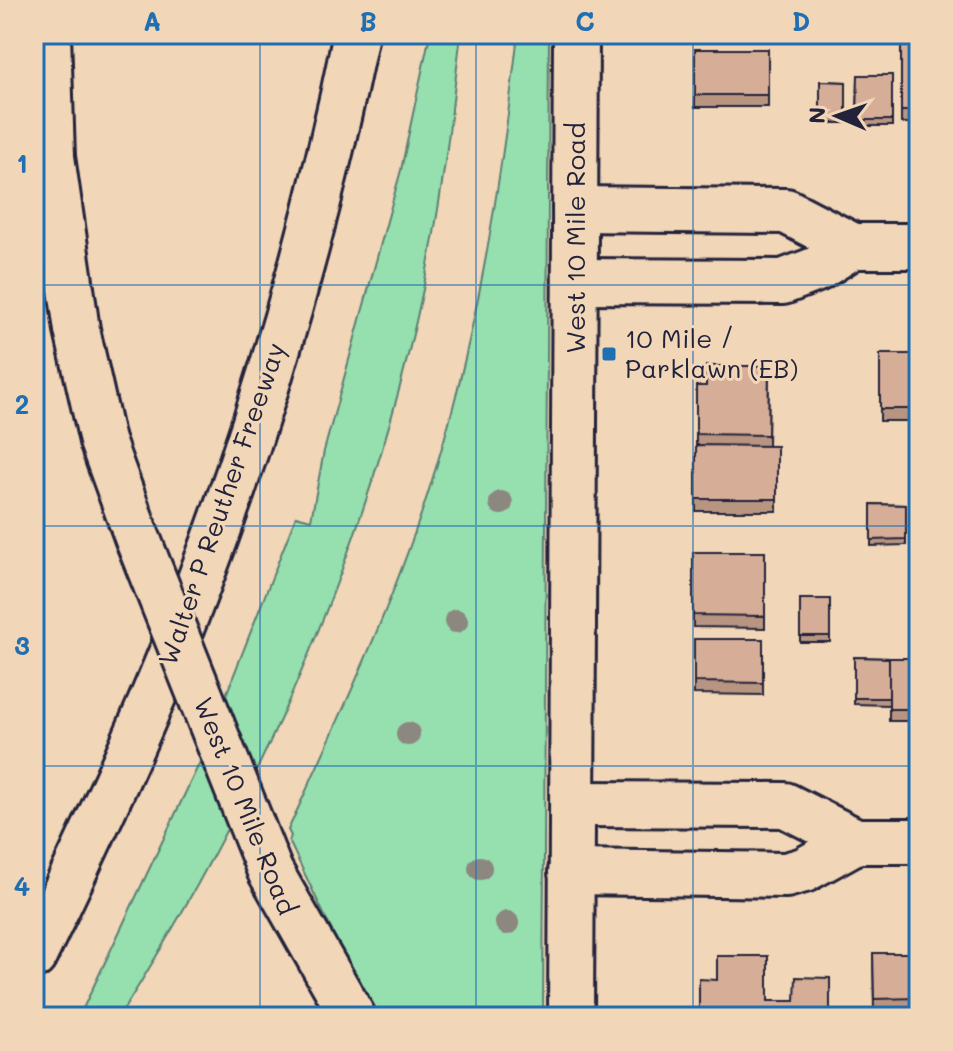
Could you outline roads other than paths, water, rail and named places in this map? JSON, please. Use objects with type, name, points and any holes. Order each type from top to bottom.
[{"type":"main road","name":"West 10 Mile Road","points":[[48,34],[52,157],[77,330],[102,441],[142,552],[332,1017]]},
{"type":"main road","name":"Walter P Reuther Freeway","points":[[34,956],[140,727],[198,586],[243,460],[318,204],[356,34]]},
{"type":"main road","name":"West 10 Mile Road","points":[[571,1017],[576,34]]},
{"type":"main road","points":[[575,209],[786,211],[853,246],[919,246]]},
{"type":"main road","points":[[576,281],[783,282],[817,269],[853,246]]},
{"type":"main road","points":[[574,804],[785,805],[856,841],[919,841]]},
{"type":"main road","points":[[571,872],[786,875],[804,870],[856,841]]},
{"type":"main road","points":[[270,871],[353,1017]]},
{"type":"place","name":"10 Mile / Parklawn (EB)","points":[[609,354]]}]
